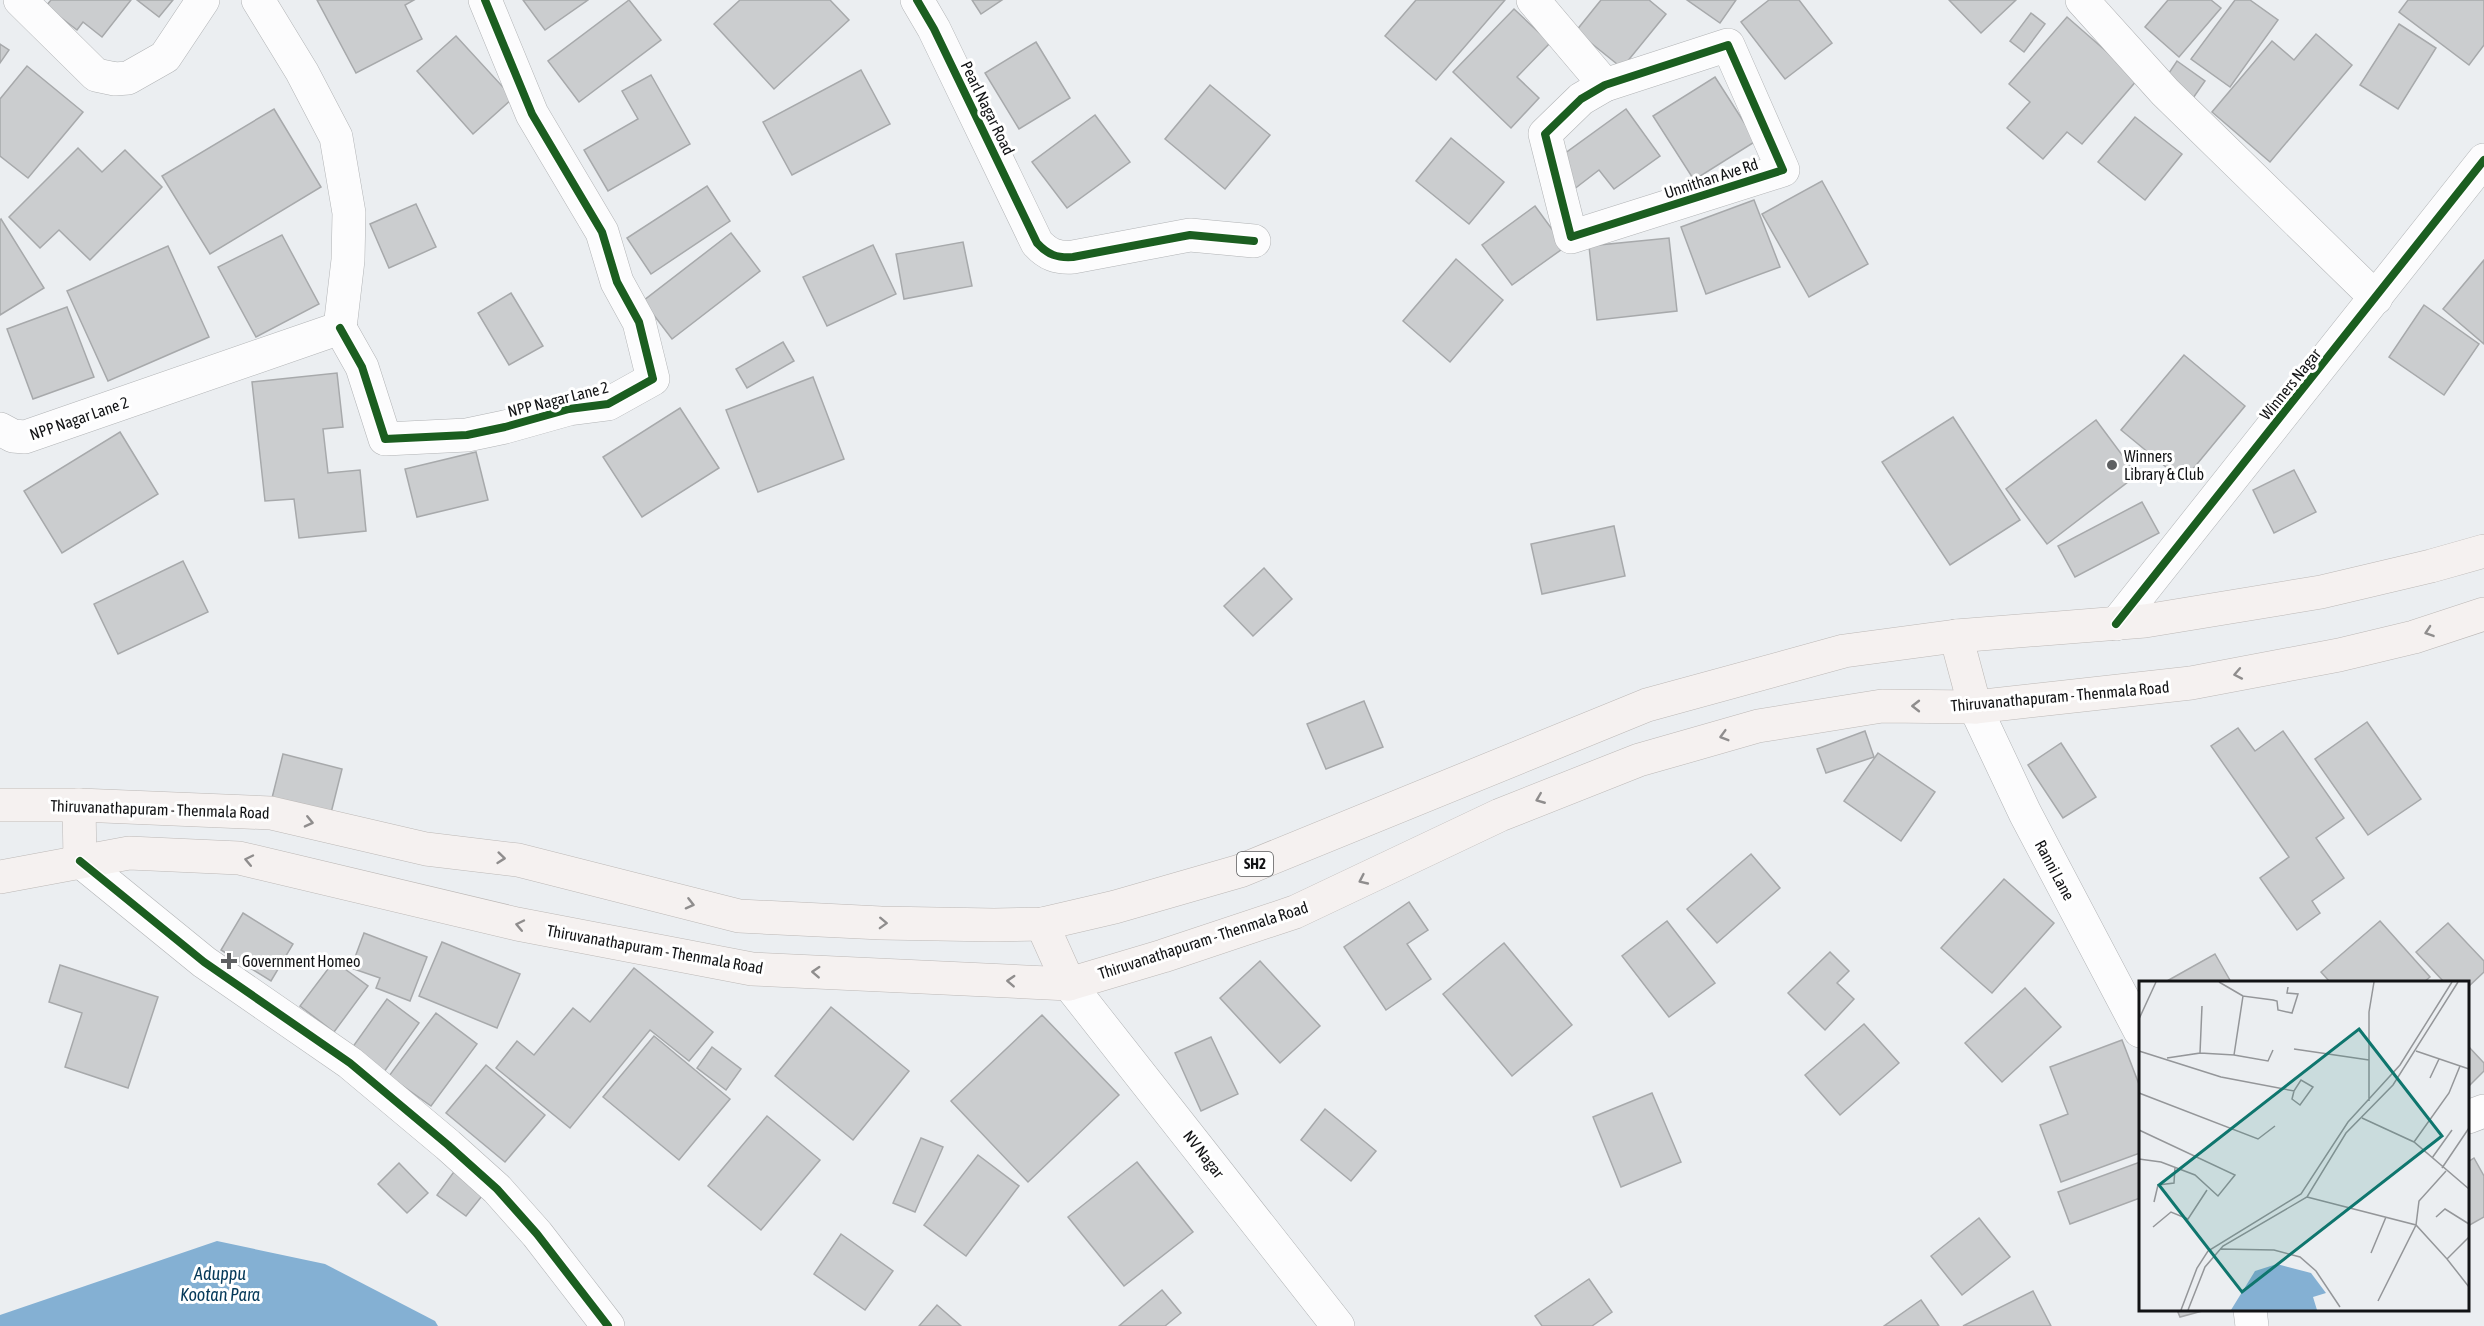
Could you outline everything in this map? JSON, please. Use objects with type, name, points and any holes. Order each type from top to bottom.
[{"type":"main road","name":"Thiruvanathapuram - Thenmala Road","points":[[0,805],[79,805],[271,813],[426,849],[518,860],[739,916],[892,923],[1042,924],[1115,907],[1240,871],[1647,705],[1844,651],[1956,636],[2145,621],[2321,592],[2484,551]]},
{"type":"main road","name":"Thiruvanathapuram - Thenmala Road","points":[[0,877],[129,853],[239,858],[518,924],[752,969],[1069,984],[1163,956],[1295,912],[1500,815],[1639,760],[1758,726],[1882,706],[1975,706],[2191,683],[2360,650],[2414,637],[2484,614]]},
{"type":"main road","points":[[1956,636],[1975,706]]},
{"type":"main road","points":[[79,805],[80,861]]},
{"type":"main road","points":[[412,898],[426,849]]},
{"type":"main road","points":[[1042,924],[1069,984]]},
{"type":"street","points":[[20,0],[96,75],[115,79],[128,78],[165,57],[203,0]]},
{"type":"street","points":[[258,0],[302,72],[336,137],[350,213],[348,260],[340,328]]},
{"type":"street","name":"NPP Nagar Lane 2","points":[[0,429],[13,436],[25,437],[340,328],[363,367],[385,439],[467,435],[505,427],[568,408],[608,404],[653,379],[639,322],[617,282],[602,232],[532,114],[485,0]]},
{"type":"street","name":"Pearl Nagar Road","points":[[917,0],[934,28],[1037,243],[1046,253],[1060,258],[1190,235],[1254,242]]},
{"type":"street","points":[[1533,0],[1605,85]]},
{"type":"street","points":[[2082,0],[2165,92],[2376,298]]},
{"type":"street","name":"Unnithan Ave Rd","points":[[1728,45],[1783,170],[1571,237],[1545,134],[1581,99],[1605,85],[1728,45]]},
{"type":"street","name":"Winners Nagar","points":[[2116,624],[2484,160]]},
{"type":"street","name":"Ranni Lane","points":[[1975,706],[2025,813],[2139,1029]]},
{"type":"street","points":[[80,861],[204,962],[350,1063],[448,1146],[496,1189],[537,1234],[608,1326]]},
{"type":"street","name":"NV Nagar","points":[[1069,984],[1338,1326]]},
{"type":"street","points":[[2469,1117],[2484,1111]]},
{"type":"street","points":[[2250,1311],[2252,1326]]},
{"type":"water","name":"Aduppu Kootan Para","points":[[217,1241],[325,1264],[435,1321],[438,1326],[0,1326],[0,1315]]},
{"type":"building","points":[[51,0],[131,0],[102,37],[83,22],[77,30],[46,6]]},
{"type":"building","points":[[137,0],[173,0],[159,17]]},
{"type":"building","points":[[317,0],[414,0],[405,5],[422,39],[356,73]]},
{"type":"building","points":[[523,0],[588,0],[545,30]]},
{"type":"building","points":[[629,0],[661,40],[579,102],[548,61]]},
{"type":"building","points":[[740,0],[830,0],[849,20],[774,89],[714,24]]},
{"type":"building","points":[[972,0],[1002,0],[981,14]]},
{"type":"building","points":[[1416,0],[1505,0],[1436,80],[1385,36]]},
{"type":"building","points":[[1601,0],[1649,0],[1666,14],[1622,68],[1576,31]]},
{"type":"building","points":[[1687,0],[1736,0],[1720,23]]},
{"type":"building","points":[[1769,0],[1799,0],[1832,43],[1785,79],[1741,22]]},
{"type":"building","points":[[1949,0],[2016,0],[1981,33]]},
{"type":"building","points":[[2168,0],[2211,0],[2221,8],[2179,57],[2145,27]]},
{"type":"building","points":[[2235,0],[2250,0],[2278,20],[2230,87],[2191,59]]},
{"type":"building","points":[[2408,0],[2484,0],[2484,45],[2469,65],[2399,12]]},
{"type":"building","points":[[1514,9],[1550,43],[1517,77],[1539,98],[1511,128],[1453,72]]},
{"type":"building","points":[[2031,13],[2045,24],[2024,52],[2010,41]]},
{"type":"building","points":[[2067,17],[2138,79],[2082,144],[2067,132],[2043,159],[2007,128],[2030,102],[2009,84]]},
{"type":"building","points":[[2399,24],[2436,48],[2398,109],[2360,85]]},
{"type":"building","points":[[2316,34],[2352,65],[2270,162],[2212,112],[2272,41],[2294,60]]},
{"type":"building","points":[[456,36],[513,98],[473,134],[417,71]]},
{"type":"building","points":[[1036,42],[1070,98],[1019,129],[985,73]]},
{"type":"building","points":[[0,44],[9,50],[0,63]]},
{"type":"building","points":[[2177,61],[2205,81],[2191,101],[2163,82]]},
{"type":"building","points":[[27,66],[83,112],[28,178],[0,156],[0,99]]},
{"type":"building","points":[[861,70],[890,124],[792,175],[763,122]]},
{"type":"building","points":[[651,75],[690,144],[608,191],[584,150],[638,119],[622,91]]},
{"type":"building","points":[[1715,77],[1756,141],[1694,180],[1653,116]]},
{"type":"building","points":[[1210,85],[1270,135],[1225,189],[1165,139]]},
{"type":"building","points":[[274,109],[321,187],[210,254],[162,176]]},
{"type":"building","points":[[1626,109],[1660,156],[1614,189],[1599,170],[1573,190],[1553,162]]},
{"type":"building","points":[[1095,115],[1130,162],[1067,208],[1032,162]]},
{"type":"building","points":[[2135,117],[2182,154],[2145,200],[2098,162]]},
{"type":"building","points":[[1451,138],[1504,182],[1469,224],[1416,181]]},
{"type":"building","points":[[78,148],[102,172],[125,150],[162,187],[90,260],[59,230],[40,248],[9,217]]},
{"type":"building","points":[[1822,181],[1868,264],[1809,297],[1762,214]]},
{"type":"building","points":[[707,186],[730,221],[651,274],[627,238]]},
{"type":"building","points":[[1754,200],[1780,267],[1706,294],[1681,227]]},
{"type":"building","points":[[416,204],[436,247],[389,268],[370,224]]},
{"type":"building","points":[[1535,206],[1565,247],[1512,285],[1482,245]]},
{"type":"building","points":[[0,220],[44,288],[0,315]]},
{"type":"building","points":[[731,233],[760,271],[672,339],[643,301]]},
{"type":"building","points":[[282,235],[319,304],[256,337],[218,267]]},
{"type":"building","points":[[1669,238],[1677,311],[1597,320],[1589,246]]},
{"type":"building","points":[[963,242],[972,286],[904,299],[896,254]]},
{"type":"building","points":[[873,245],[896,294],[827,326],[803,277]]},
{"type":"building","points":[[168,246],[209,337],[108,381],[67,291]]},
{"type":"building","points":[[1456,259],[1503,300],[1450,362],[1403,321]]},
{"type":"building","points":[[2484,260],[2484,344],[2443,309]]},
{"type":"building","points":[[511,293],[543,346],[509,365],[478,313]]},
{"type":"building","points":[[2424,305],[2479,344],[2444,395],[2389,357]]},
{"type":"building","points":[[67,307],[94,377],[33,399],[7,329]]},
{"type":"building","points":[[783,342],[794,361],[747,388],[736,369]]},
{"type":"building","points":[[2184,355],[2245,406],[2183,481],[2121,430]]},
{"type":"building","points":[[337,373],[343,427],[323,429],[328,473],[360,470],[366,531],[299,538],[294,499],[265,501],[252,382]]},
{"type":"building","points":[[813,377],[844,459],[758,492],[726,410]]},
{"type":"building","points":[[680,408],[719,468],[642,517],[603,457]]},
{"type":"building","points":[[1953,417],[2020,520],[1950,565],[1882,462]]},
{"type":"building","points":[[2096,420],[2137,475],[2047,544],[2006,489]]},
{"type":"building","points":[[120,432],[158,494],[62,553],[24,491]]},
{"type":"building","points":[[476,452],[488,500],[417,517],[405,469]]},
{"type":"building","points":[[2294,470],[2316,512],[2274,533],[2253,490]]},
{"type":"building","points":[[2142,502],[2159,533],[2075,577],[2058,546]]},
{"type":"building","points":[[1614,526],[1625,576],[1542,594],[1531,544]]},
{"type":"building","points":[[183,561],[208,612],[118,654],[94,604]]},
{"type":"building","points":[[1264,568],[1292,599],[1253,636],[1224,606]]},
{"type":"building","points":[[1364,701],[1383,747],[1326,769],[1307,724]]},
{"type":"building","points":[[2367,722],[2421,799],[2368,835],[2315,759]]},
{"type":"building","points":[[2238,728],[2255,751],[2283,731],[2344,818],[2316,838],[2344,878],[2312,901],[2320,913],[2297,930],[2260,878],[2289,857],[2211,746]]},
{"type":"building","points":[[1865,731],[1874,757],[1826,773],[1817,749]]},
{"type":"building","points":[[2061,743],[2096,797],[2063,818],[2028,765]]},
{"type":"building","points":[[1878,753],[1935,792],[1901,841],[1844,801]]},
{"type":"building","points":[[283,754],[342,769],[331,813],[272,798]]},
{"type":"building","points":[[1751,854],[1780,888],[1717,943],[1687,909]]},
{"type":"building","points":[[2004,879],[2054,923],[1992,993],[1941,948]]},
{"type":"building","points":[[1409,902],[1428,930],[1407,944],[1431,979],[1386,1010],[1344,947]]},
{"type":"building","points":[[243,913],[293,944],[271,981],[221,950]]},
{"type":"building","points":[[1667,921],[1715,983],[1669,1017],[1622,956]]},
{"type":"building","points":[[2380,921],[2430,977],[2425,981],[2329,981],[2321,972]]},
{"type":"building","points":[[2448,923],[2484,961],[2484,972],[2469,986],[2469,981],[2443,981],[2416,952]]},
{"type":"building","points":[[364,933],[427,957],[410,1001],[376,988],[380,978],[351,968]]},
{"type":"building","points":[[442,942],[520,974],[497,1028],[419,996]]},
{"type":"building","points":[[1504,943],[1572,1025],[1512,1076],[1443,994]]},
{"type":"building","points":[[1830,952],[1849,971],[1837,983],[1854,999],[1825,1030],[1788,993]]},
{"type":"building","points":[[2215,954],[2230,981],[2167,981]]},
{"type":"building","points":[[334,961],[368,986],[334,1032],[300,1006]]},
{"type":"building","points":[[1260,961],[1320,1026],[1280,1063],[1220,998]]},
{"type":"building","points":[[60,965],[158,997],[128,1088],[65,1067],[82,1013],[49,1002]]},
{"type":"building","points":[[634,968],[713,1032],[689,1061],[650,1030],[570,1128],[496,1068],[517,1041],[534,1055],[573,1008],[590,1022]]},
{"type":"building","points":[[2025,988],[2061,1027],[2002,1082],[1965,1043]]},
{"type":"building","points":[[387,999],[419,1023],[384,1072],[352,1048]]},
{"type":"building","points":[[831,1007],[909,1071],[853,1140],[775,1076]]},
{"type":"building","points":[[436,1013],[477,1044],[431,1106],[389,1076]]},
{"type":"building","points":[[1042,1015],[1119,1095],[1028,1182],[951,1101]]},
{"type":"building","points":[[1864,1024],[1899,1063],[1840,1115],[1805,1075]]},
{"type":"building","points":[[654,1036],[730,1099],[679,1160],[603,1097]]},
{"type":"building","points":[[1211,1037],[1238,1094],[1201,1111],[1175,1053]]},
{"type":"building","points":[[2122,1040],[2139,1084],[2139,1153],[2061,1182],[2040,1125],[2068,1114],[2050,1067]]},
{"type":"building","points":[[712,1047],[741,1069],[726,1090],[697,1068]]},
{"type":"building","points":[[2469,1047],[2484,1063],[2484,1071],[2469,1086]]},
{"type":"building","points":[[486,1065],[545,1115],[505,1162],[446,1113]]},
{"type":"building","points":[[1652,1093],[1681,1162],[1621,1187],[1593,1117]]},
{"type":"building","points":[[1325,1109],[1376,1151],[1351,1181],[1301,1140]]},
{"type":"building","points":[[767,1116],[820,1160],[761,1230],[708,1186]]},
{"type":"building","points":[[921,1138],[943,1147],[915,1212],[893,1203]]},
{"type":"building","points":[[978,1155],[1019,1186],[966,1256],[924,1225]]},
{"type":"building","points":[[2474,1158],[2484,1176],[2484,1217],[2469,1225],[2469,1161]]},
{"type":"building","points":[[1137,1162],[1193,1232],[1124,1286],[1068,1217]]},
{"type":"building","points":[[2139,1162],[2139,1198],[2070,1224],[2058,1192]]},
{"type":"building","points":[[399,1163],[428,1193],[407,1213],[378,1184]]},
{"type":"building","points":[[456,1169],[486,1191],[466,1216],[437,1195]]},
{"type":"building","points":[[1979,1218],[2010,1257],[1962,1295],[1931,1256]]},
{"type":"building","points":[[841,1234],[893,1271],[865,1310],[814,1274]]},
{"type":"building","points":[[1589,1279],[1612,1312],[1592,1326],[1542,1326],[1535,1316]]},
{"type":"building","points":[[1162,1290],[1181,1313],[1165,1326],[1119,1326]]},
{"type":"building","points":[[2033,1291],[2051,1326],[1963,1326]]},
{"type":"building","points":[[1921,1300],[1939,1326],[1884,1326]]},
{"type":"building","points":[[937,1305],[961,1326],[919,1326]]},
{"type":"building","points":[[2177,1311],[2202,1311],[2180,1317]]},
{"type":"cycle path","points":[[340,328],[362,367],[385,439],[467,435],[569,409],[608,404],[653,379],[639,322],[617,282],[602,232],[532,114],[485,0]]},
{"type":"cycle path","points":[[917,0],[934,29],[1037,243],[1049,253],[1062,257],[1073,257],[1190,235],[1254,241]]},
{"type":"cycle path","points":[[1728,45],[1783,170],[1571,237],[1545,134],[1581,99],[1605,85],[1728,45]]},
{"type":"cycle path","points":[[2116,624],[2484,160]]},
{"type":"cycle path","points":[[80,861],[204,962],[350,1063],[448,1145],[497,1189],[537,1234],[608,1326]]},
{"type":"place","name":"Winners Library & Club","points":[[2112,465]]},
{"type":"place","name":"Government Homeo","points":[[229,961]]}]
